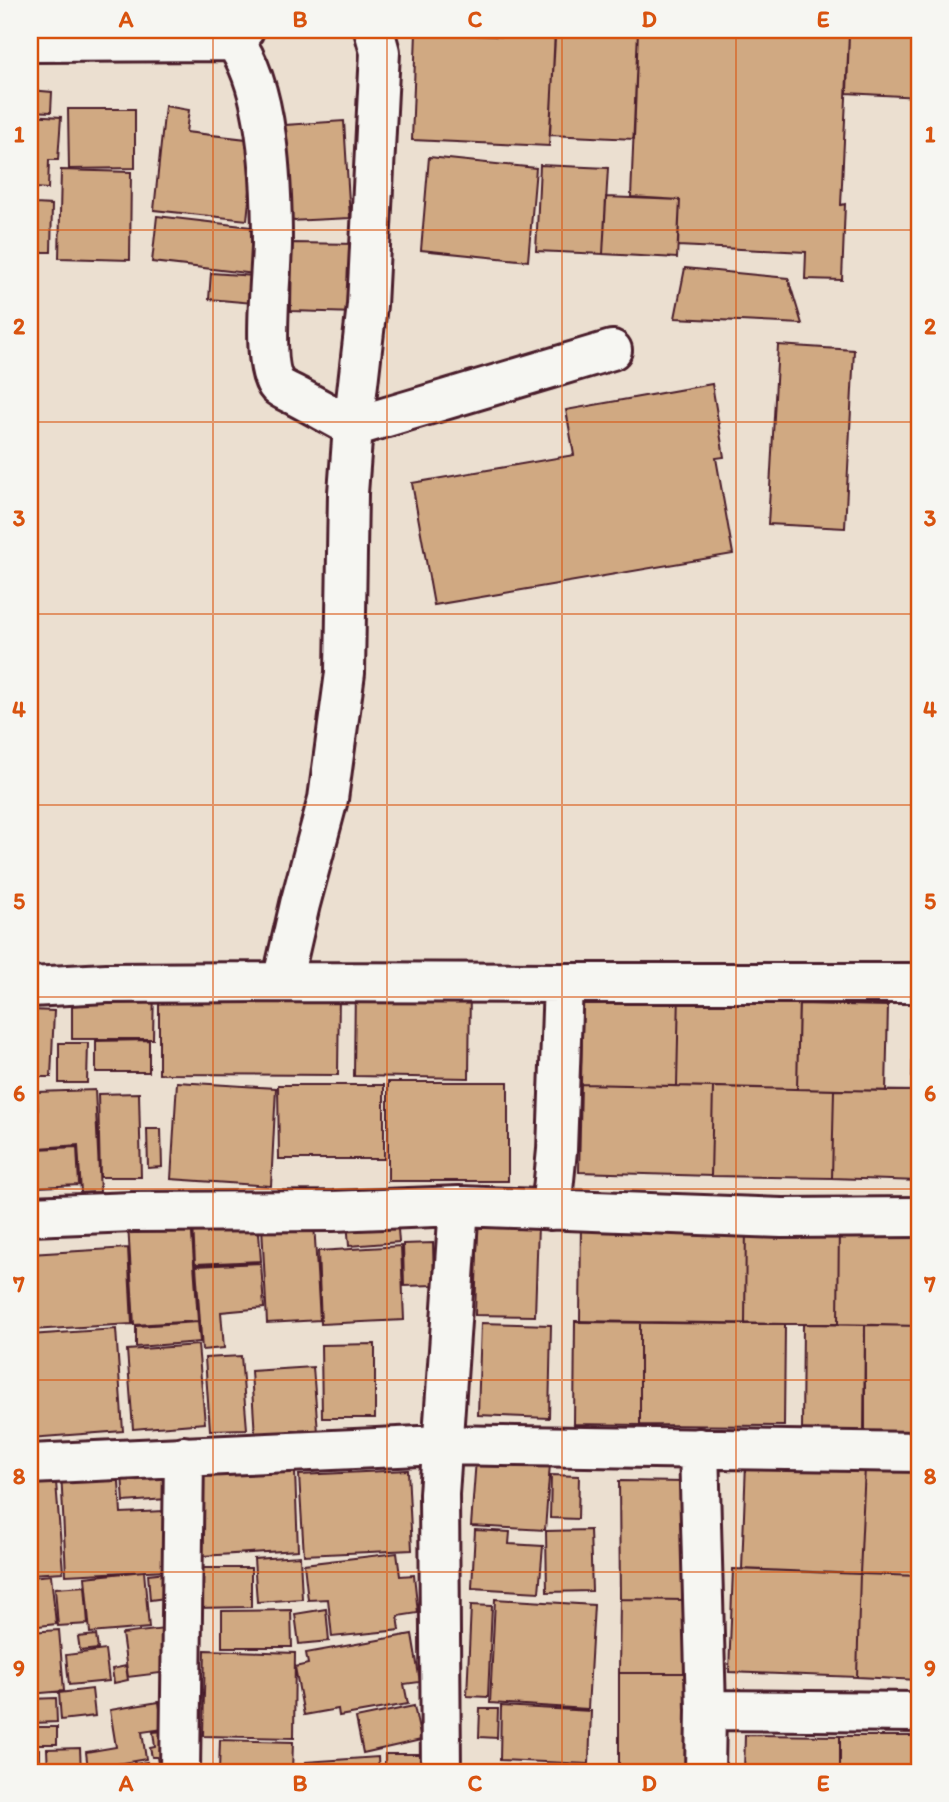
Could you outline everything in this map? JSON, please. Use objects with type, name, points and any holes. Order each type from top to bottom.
[{"type":"street","points":[[282,982],[328,799],[345,673],[348,493],[367,305],[380,52],[374,30]]},
{"type":"street","points":[[30,42],[239,36],[256,85],[263,120],[270,186],[272,243],[268,362],[278,386],[353,427],[612,350]]},
{"type":"street","points":[[30,987],[107,982],[919,983]]},
{"type":"street","points":[[551,1210],[557,1150],[562,982]]},
{"type":"street","points":[[441,1772],[439,1494],[459,1206]]},
{"type":"street","points":[[30,1216],[459,1206],[782,1218],[919,1217]]},
{"type":"street","points":[[30,1464],[441,1445],[919,1452]]},
{"type":"street","points":[[699,1448],[706,1710],[705,1772]]},
{"type":"street","points":[[180,1772],[184,1456]]},
{"type":"street","points":[[706,1710],[919,1712]]},
{"type":"building","points":[[555,30],[638,30],[634,139],[550,135]]},
{"type":"building","points":[[638,30],[760,30],[849,34],[841,205],[845,204],[842,280],[805,279],[806,252],[678,246],[680,200],[631,197]]},
{"type":"building","points":[[416,32],[555,39],[549,146],[412,140]]},
{"type":"building","points":[[849,34],[919,35],[919,97],[847,93]]},
{"type":"building","points":[[30,90],[52,92],[51,112],[30,111]]},
{"type":"building","points":[[165,106],[189,110],[186,132],[255,140],[247,220],[154,210]]},
{"type":"building","points":[[68,109],[135,109],[135,168],[69,169]]},
{"type":"building","points":[[30,115],[61,117],[58,160],[49,160],[48,189],[35,188],[32,243],[30,243]]},
{"type":"building","points":[[344,121],[350,218],[290,221],[285,125]]},
{"type":"building","points":[[429,157],[536,168],[528,261],[421,250]]},
{"type":"building","points":[[540,165],[608,168],[603,254],[536,251]]},
{"type":"building","points":[[61,170],[131,172],[130,260],[59,258]]},
{"type":"building","points":[[606,197],[680,200],[677,258],[603,254]]},
{"type":"building","points":[[35,204],[52,205],[51,252],[35,252]]},
{"type":"building","points":[[157,216],[269,229],[264,275],[152,262]]},
{"type":"building","points":[[292,243],[358,244],[357,313],[291,311]]},
{"type":"building","points":[[685,268],[788,278],[802,324],[675,318]]},
{"type":"building","points":[[211,273],[255,276],[253,303],[209,299]]},
{"type":"building","points":[[778,345],[854,350],[845,528],[768,524]]},
{"type":"building","points":[[712,384],[724,457],[716,458],[733,554],[434,605],[412,483],[574,455],[566,410]]},
{"type":"building","points":[[355,984],[470,987],[469,1078],[354,1076]]},
{"type":"building","points":[[72,986],[154,986],[153,1039],[72,1039]]},
{"type":"building","points":[[583,989],[679,991],[677,1086],[581,1084]]},
{"type":"building","points":[[679,991],[799,995],[797,1089],[677,1086]]},
{"type":"building","points":[[159,992],[339,993],[338,1075],[159,1074]]},
{"type":"building","points":[[799,1004],[888,1006],[886,1091],[797,1089]]},
{"type":"building","points":[[30,1010],[54,1011],[51,1077],[30,1077]]},
{"type":"building","points":[[149,1040],[149,1072],[96,1072],[96,1041]]},
{"type":"building","points":[[59,1043],[88,1043],[87,1083],[59,1083]]},
{"type":"building","points":[[913,1046],[919,1047],[919,1091],[912,1091]]},
{"type":"building","points":[[177,1082],[276,1088],[271,1186],[171,1179]]},
{"type":"building","points":[[388,1082],[508,1082],[508,1181],[388,1181]]},
{"type":"building","points":[[581,1084],[713,1087],[711,1176],[579,1172]]},
{"type":"building","points":[[278,1085],[384,1085],[384,1159],[279,1159]]},
{"type":"building","points":[[30,1087],[36,1176],[30,1176]]},
{"type":"building","points":[[713,1087],[834,1090],[832,1178],[711,1176]]},
{"type":"building","points":[[95,1090],[100,1192],[81,1193],[78,1145],[39,1148],[37,1092]]},
{"type":"building","points":[[834,1090],[919,1091],[919,1181],[832,1178]]},
{"type":"building","points":[[139,1093],[141,1177],[100,1177],[98,1094]]},
{"type":"building","points":[[147,1129],[161,1129],[162,1167],[148,1168]]},
{"type":"building","points":[[77,1147],[79,1185],[39,1187],[37,1149]]},
{"type":"building","points":[[397,1217],[399,1242],[349,1246],[347,1221]]},
{"type":"building","points":[[258,1219],[261,1261],[195,1264],[193,1223]]},
{"type":"building","points":[[191,1220],[198,1321],[134,1325],[128,1224]]},
{"type":"building","points":[[581,1221],[746,1222],[745,1324],[580,1322]]},
{"type":"building","points":[[746,1222],[839,1224],[838,1324],[745,1324]]},
{"type":"building","points":[[314,1223],[320,1320],[267,1323],[262,1226]]},
{"type":"building","points":[[478,1223],[538,1225],[535,1316],[475,1315]]},
{"type":"building","points":[[839,1224],[919,1224],[919,1326],[838,1324]]},
{"type":"building","points":[[433,1243],[434,1285],[404,1286],[403,1244]]},
{"type":"building","points":[[401,1246],[404,1320],[321,1324],[318,1251]]},
{"type":"building","points":[[128,1248],[132,1324],[31,1330],[30,1254]]},
{"type":"building","points":[[261,1263],[264,1308],[221,1312],[224,1348],[202,1350],[196,1266]]},
{"type":"building","points":[[575,1321],[640,1322],[640,1425],[574,1424]]},
{"type":"building","points":[[198,1322],[200,1342],[136,1347],[136,1326]]},
{"type":"building","points":[[640,1322],[785,1324],[784,1426],[640,1425]]},
{"type":"building","points":[[481,1323],[551,1325],[549,1418],[478,1415]]},
{"type":"building","points":[[803,1324],[865,1325],[864,1431],[802,1431]]},
{"type":"building","points":[[865,1325],[919,1326],[919,1431],[865,1431]]},
{"type":"building","points":[[116,1329],[123,1431],[30,1438],[30,1335]]},
{"type":"building","points":[[375,1344],[375,1418],[322,1418],[321,1345]]},
{"type":"building","points":[[198,1345],[205,1423],[133,1429],[127,1350]]},
{"type":"building","points":[[241,1356],[247,1429],[210,1430],[205,1358]]},
{"type":"building","points":[[313,1367],[318,1432],[255,1437],[251,1371]]},
{"type":"building","points":[[164,1458],[167,1499],[124,1502],[121,1461]]},
{"type":"building","points":[[476,1459],[550,1464],[545,1530],[471,1526]]},
{"type":"building","points":[[746,1462],[865,1467],[860,1574],[742,1569]]},
{"type":"building","points":[[30,1467],[56,1482],[63,1572],[30,1574]]},
{"type":"building","points":[[118,1467],[121,1513],[164,1511],[166,1570],[66,1575],[61,1470]]},
{"type":"building","points":[[865,1467],[919,1469],[919,1576],[860,1574]]},
{"type":"building","points":[[408,1470],[412,1550],[304,1555],[299,1475]]},
{"type":"building","points":[[295,1472],[298,1550],[202,1556],[198,1477]]},
{"type":"building","points":[[551,1475],[579,1476],[578,1519],[550,1518]]},
{"type":"building","points":[[619,1481],[685,1482],[685,1600],[620,1599]]},
{"type":"building","points":[[475,1530],[510,1532],[509,1544],[543,1546],[539,1592],[472,1588]]},
{"type":"building","points":[[590,1530],[592,1591],[547,1592],[546,1531]]},
{"type":"building","points":[[397,1553],[400,1576],[414,1575],[418,1613],[398,1616],[400,1630],[332,1637],[328,1599],[308,1600],[304,1564]]},
{"type":"building","points":[[300,1556],[302,1599],[257,1602],[254,1559]]},
{"type":"building","points":[[193,1568],[251,1568],[251,1607],[195,1608]]},
{"type":"building","points":[[733,1569],[860,1574],[857,1677],[729,1672]]},
{"type":"building","points":[[144,1571],[149,1628],[90,1633],[85,1577]]},
{"type":"building","points":[[177,1571],[180,1596],[150,1600],[148,1574]]},
{"type":"building","points":[[860,1574],[919,1576],[919,1680],[857,1677]]},
{"type":"building","points":[[51,1575],[56,1624],[30,1627],[30,1577]]},
{"type":"building","points":[[85,1586],[88,1624],[58,1626],[55,1588]]},
{"type":"building","points":[[495,1599],[594,1605],[588,1709],[490,1703]]},
{"type":"building","points":[[620,1599],[685,1600],[685,1673],[619,1673]]},
{"type":"building","points":[[471,1605],[492,1606],[488,1697],[467,1696]]},
{"type":"building","points":[[326,1609],[329,1641],[299,1644],[295,1614]]},
{"type":"building","points":[[291,1610],[292,1647],[222,1647],[222,1611]]},
{"type":"building","points":[[164,1629],[169,1672],[128,1677],[122,1634]]},
{"type":"building","points":[[59,1630],[64,1691],[30,1694],[30,1632]]},
{"type":"building","points":[[412,1634],[420,1682],[404,1684],[408,1704],[339,1716],[338,1709],[304,1715],[295,1667],[308,1664],[306,1653]]},
{"type":"building","points":[[96,1635],[98,1649],[80,1651],[78,1637]]},
{"type":"building","points":[[105,1650],[109,1681],[69,1685],[66,1655]]},
{"type":"building","points":[[205,1650],[295,1653],[294,1738],[203,1736]]},
{"type":"building","points":[[126,1666],[128,1680],[114,1683],[112,1669]]},
{"type":"building","points":[[619,1673],[685,1673],[685,1772],[619,1772]]},
{"type":"building","points":[[92,1689],[95,1716],[61,1720],[59,1693]]},
{"type":"building","points":[[56,1698],[57,1722],[33,1723],[34,1744],[30,1744],[30,1699]]},
{"type":"building","points":[[159,1702],[163,1729],[142,1732],[146,1759],[88,1769],[86,1752],[116,1747],[110,1710]]},
{"type":"building","points":[[414,1706],[421,1740],[363,1753],[356,1718]]},
{"type":"building","points":[[501,1706],[591,1711],[589,1764],[500,1760]]},
{"type":"building","points":[[480,1709],[498,1709],[497,1738],[479,1737]]},
{"type":"building","points":[[35,1727],[57,1727],[57,1744],[36,1744]]},
{"type":"building","points":[[165,1731],[170,1772],[149,1772],[159,1770],[157,1757],[152,1757],[150,1748],[155,1747],[153,1732]]},
{"type":"building","points":[[745,1735],[840,1736],[840,1772],[744,1772]]},
{"type":"building","points":[[840,1736],[919,1736],[919,1772],[840,1772]]},
{"type":"building","points":[[220,1740],[293,1742],[292,1772],[219,1772]]},
{"type":"building","points":[[80,1748],[81,1772],[48,1772],[47,1749]]},
{"type":"building","points":[[30,1749],[39,1749],[40,1772],[30,1772]]},
{"type":"building","points":[[385,1754],[423,1754],[424,1772],[385,1772]]},
{"type":"building","points":[[378,1757],[379,1772],[306,1772],[306,1762]]},
{"type":"building","points":[[147,1762],[149,1772],[126,1772],[125,1766]]},
{"type":"building","points":[[472,1765],[585,1768],[585,1772],[472,1772]]}]
